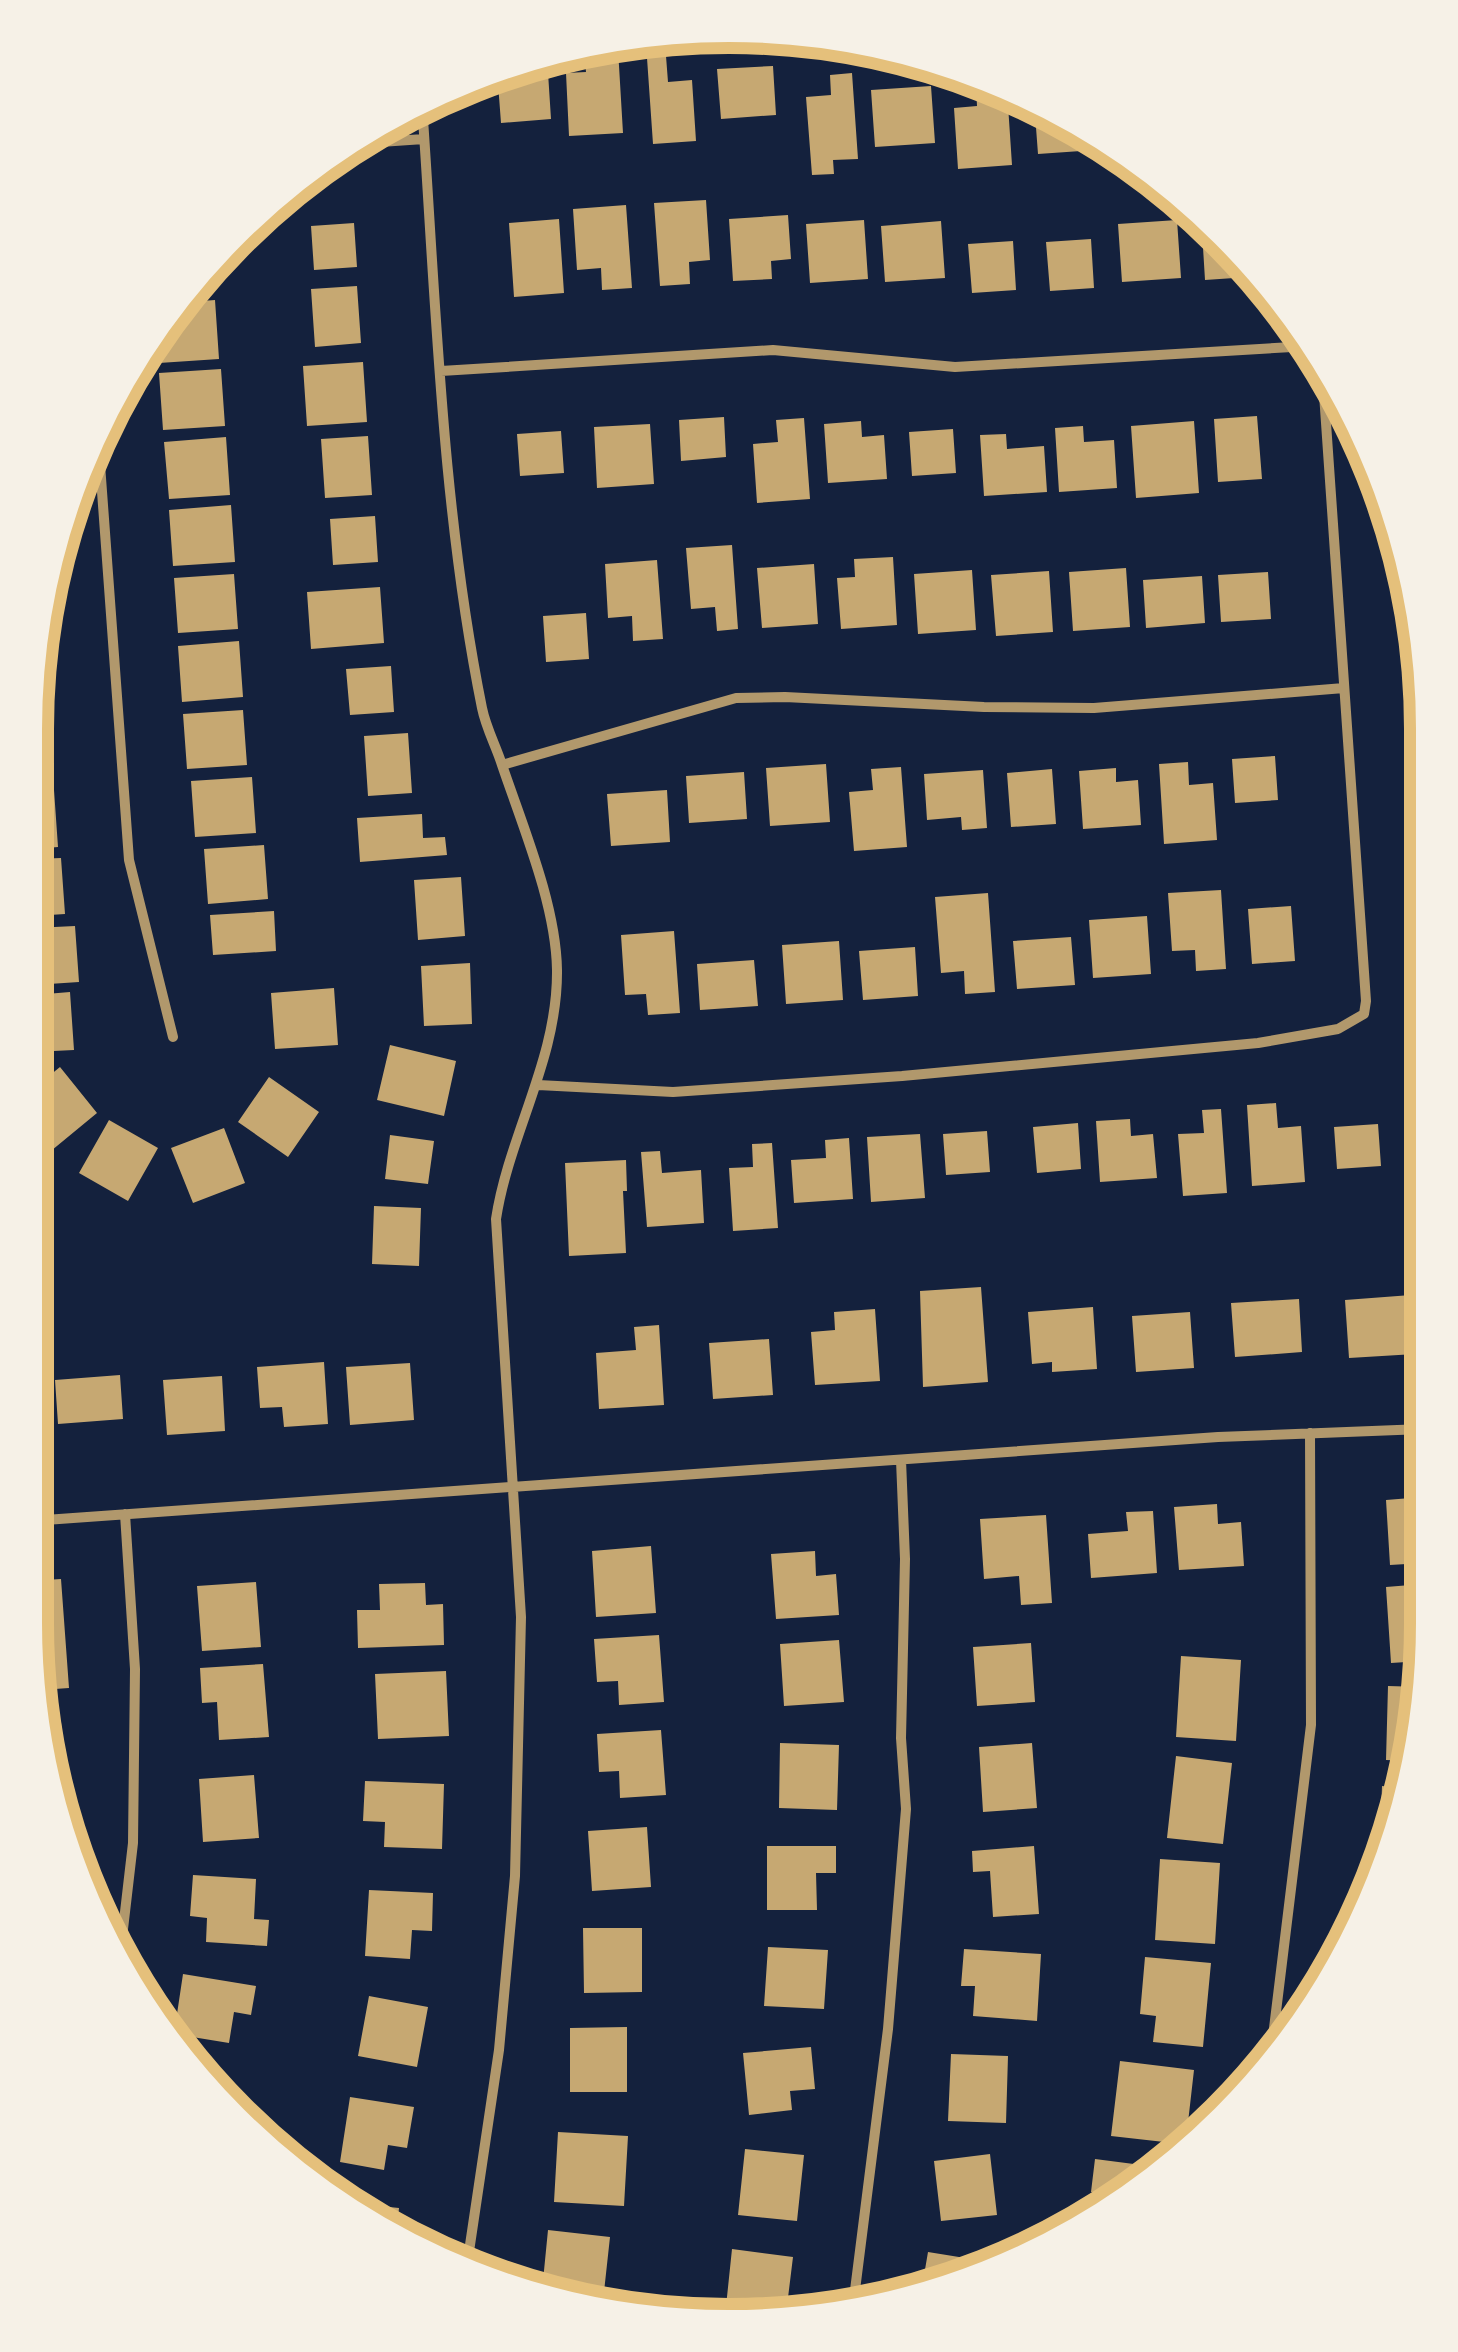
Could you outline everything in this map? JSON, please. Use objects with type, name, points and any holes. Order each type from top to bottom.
[{"type":"street","points":[[423,121],[461,574],[483,712],[546,902],[557,968],[554,1020],[538,1085],[501,1187],[496,1219],[521,1617],[515,1876],[499,2050],[469,2253]]},
{"type":"street","points":[[383,142],[424,139]]},
{"type":"street","points":[[441,371],[774,350],[955,367],[1294,347]]},
{"type":"street","points":[[538,1085],[673,1092],[902,1076],[1258,1043],[1354,1023],[1364,1014],[1366,1001],[1324,398]]},
{"type":"street","points":[[100,466],[129,860],[172,1037]]},
{"type":"street","points":[[502,764],[736,698],[1094,708],[1344,688]]},
{"type":"street","points":[[48,1520],[1198,1438],[1410,1429]]},
{"type":"street","points":[[1273,2033],[1311,1725],[1310,1433]]},
{"type":"street","points":[[855,2292],[888,2028],[906,1809],[901,1738],[905,1559],[901,1460]]},
{"type":"street","points":[[122,1932],[132,1843],[135,1669],[126,1514]]},
{"type":"building","points":[[666,56],[668,82],[692,80],[696,141],[653,144],[647,58]]},
{"type":"building","points":[[618,57],[623,133],[569,136],[566,73],[586,72],[585,64]]},
{"type":"building","points":[[773,66],[776,115],[721,119],[717,69]]},
{"type":"building","points":[[548,73],[551,119],[501,123],[498,88]]},
{"type":"building","points":[[852,73],[858,159],[833,160],[834,174],[812,175],[806,97],[831,95],[830,75]]},
{"type":"building","points":[[931,86],[935,143],[875,147],[871,90]]},
{"type":"building","points":[[976,94],[1008,108],[1012,165],[958,169],[954,108],[977,106]]},
{"type":"building","points":[[1036,121],[1081,146],[1081,151],[1038,154]]},
{"type":"building","points":[[706,200],[710,260],[689,262],[690,284],[660,286],[654,203]]},
{"type":"building","points":[[626,205],[632,288],[602,290],[601,268],[577,270],[573,209]]},
{"type":"building","points":[[788,215],[791,259],[771,261],[772,279],[733,281],[729,219]]},
{"type":"building","points":[[559,219],[564,293],[514,297],[509,223]]},
{"type":"building","points":[[864,220],[868,279],[810,283],[806,224]]},
{"type":"building","points":[[1177,220],[1181,278],[1122,282],[1118,224]]},
{"type":"building","points":[[941,221],[945,278],[885,282],[881,226]]},
{"type":"building","points":[[354,223],[357,267],[314,270],[311,226]]},
{"type":"building","points":[[1091,239],[1094,288],[1050,291],[1046,242]]},
{"type":"building","points":[[1203,239],[1239,278],[1205,280]]},
{"type":"building","points":[[1013,241],[1016,290],[972,293],[968,244]]},
{"type":"building","points":[[357,286],[361,343],[315,347],[311,289]]},
{"type":"building","points":[[215,300],[219,359],[159,363],[162,350],[199,301]]},
{"type":"building","points":[[363,362],[367,422],[307,426],[303,366]]},
{"type":"building","points":[[221,369],[225,426],[163,430],[159,373]]},
{"type":"building","points":[[1257,416],[1262,479],[1218,482],[1214,419]]},
{"type":"building","points":[[724,417],[726,457],[681,461],[679,420]]},
{"type":"building","points":[[804,418],[810,499],[757,503],[753,444],[778,442],[776,420]]},
{"type":"building","points":[[861,421],[862,437],[884,435],[887,479],[828,483],[824,424]]},
{"type":"building","points":[[1194,421],[1199,493],[1136,498],[1131,426]]},
{"type":"building","points":[[650,424],[654,484],[597,488],[594,427]]},
{"type":"building","points":[[1083,426],[1084,442],[1114,440],[1117,488],[1059,492],[1055,428]]},
{"type":"building","points":[[953,429],[956,473],[912,476],[909,432]]},
{"type":"building","points":[[561,431],[564,473],[520,476],[517,434]]},
{"type":"building","points":[[1006,434],[1007,449],[1044,446],[1047,492],[984,496],[980,435]]},
{"type":"building","points":[[368,436],[372,495],[325,498],[321,439]]},
{"type":"building","points":[[226,437],[230,495],[169,499],[164,442]]},
{"type":"building","points":[[231,505],[235,562],[173,566],[169,510]]},
{"type":"building","points":[[375,516],[378,562],[333,565],[330,519]]},
{"type":"building","points":[[732,545],[738,629],[717,631],[715,607],[691,609],[686,548]]},
{"type":"building","points":[[893,557],[897,625],[841,629],[837,578],[855,577],[854,559]]},
{"type":"building","points":[[657,560],[663,639],[633,641],[632,616],[608,618],[605,564]]},
{"type":"building","points":[[814,564],[818,624],[762,628],[757,568]]},
{"type":"building","points":[[1126,568],[1130,627],[1073,631],[1069,572]]},
{"type":"building","points":[[972,570],[976,630],[918,634],[914,574]]},
{"type":"building","points":[[1049,571],[1053,632],[996,636],[991,575]]},
{"type":"building","points":[[1268,572],[1271,619],[1221,622],[1218,575]]},
{"type":"building","points":[[234,574],[238,629],[178,633],[174,578]]},
{"type":"building","points":[[1202,576],[1205,623],[1146,628],[1143,580]]},
{"type":"building","points":[[380,587],[384,643],[311,649],[307,592]]},
{"type":"building","points":[[586,613],[589,659],[546,662],[543,616]]},
{"type":"building","points":[[239,641],[243,697],[182,702],[178,646]]},
{"type":"building","points":[[391,666],[394,712],[350,715],[346,669]]},
{"type":"building","points":[[243,710],[247,765],[187,769],[183,714]]},
{"type":"building","points":[[48,723],[53,778],[48,779],[48,729]]},
{"type":"building","points":[[408,733],[412,793],[368,796],[364,736]]},
{"type":"building","points":[[1275,756],[1278,800],[1235,803],[1232,759]]},
{"type":"building","points":[[1188,762],[1189,785],[1213,783],[1217,840],[1164,844],[1159,764]]},
{"type":"building","points":[[826,764],[830,822],[770,826],[766,768]]},
{"type":"building","points":[[901,767],[907,847],[854,851],[849,792],[873,790],[871,769]]},
{"type":"building","points":[[1116,768],[1116,782],[1138,780],[1141,825],[1083,829],[1079,771]]},
{"type":"building","points":[[1052,769],[1056,824],[1011,827],[1007,773]]},
{"type":"building","points":[[983,770],[987,828],[962,830],[961,817],[927,820],[924,774]]},
{"type":"building","points":[[744,772],[747,819],[689,823],[686,776]]},
{"type":"building","points":[[252,777],[256,833],[195,837],[191,781]]},
{"type":"building","points":[[54,790],[58,847],[48,848],[48,791]]},
{"type":"building","points":[[667,790],[670,842],[611,846],[607,794]]},
{"type":"building","points":[[422,814],[423,838],[445,837],[447,855],[360,862],[357,818]]},
{"type":"building","points":[[264,845],[268,899],[208,904],[204,849]]},
{"type":"building","points":[[48,858],[61,858],[65,914],[48,915]]},
{"type":"building","points":[[461,877],[465,936],[418,940],[414,880]]},
{"type":"building","points":[[1221,890],[1226,969],[1196,971],[1195,950],[1172,951],[1168,893]]},
{"type":"building","points":[[988,893],[995,992],[965,994],[964,971],[941,973],[935,897]]},
{"type":"building","points":[[1291,906],[1295,961],[1252,964],[1248,909]]},
{"type":"building","points":[[274,911],[276,951],[213,955],[210,915]]},
{"type":"building","points":[[1147,916],[1151,974],[1093,978],[1089,920]]},
{"type":"building","points":[[75,926],[79,982],[48,984],[48,927]]},
{"type":"building","points":[[674,931],[680,1013],[648,1015],[646,994],[625,995],[621,935]]},
{"type":"building","points":[[1071,937],[1075,985],[1017,989],[1013,941]]},
{"type":"building","points":[[839,941],[843,1000],[786,1004],[782,945]]},
{"type":"building","points":[[915,947],[918,996],[863,1000],[859,951]]},
{"type":"building","points":[[754,960],[758,1006],[700,1010],[697,964]]},
{"type":"building","points":[[470,963],[472,1024],[424,1026],[421,966]]},
{"type":"building","points":[[334,988],[338,1045],[275,1049],[271,993]]},
{"type":"building","points":[[70,992],[74,1050],[48,1051],[48,994]]},
{"type":"building","points":[[390,1045],[456,1061],[444,1116],[377,1100]]},
{"type":"building","points":[[60,1067],[97,1113],[48,1153],[48,1077]]},
{"type":"building","points":[[269,1077],[319,1112],[288,1157],[238,1122]]},
{"type":"building","points":[[1276,1103],[1278,1128],[1301,1126],[1305,1182],[1252,1186],[1247,1105]]},
{"type":"building","points":[[1221,1109],[1227,1193],[1183,1196],[1178,1134],[1204,1133],[1202,1110]]},
{"type":"building","points":[[1130,1119],[1131,1136],[1153,1134],[1157,1178],[1100,1182],[1096,1121]]},
{"type":"building","points":[[109,1120],[158,1148],[128,1201],[79,1173]]},
{"type":"building","points":[[1078,1123],[1081,1169],[1037,1173],[1033,1127]]},
{"type":"building","points":[[1378,1124],[1381,1166],[1337,1169],[1334,1127]]},
{"type":"building","points":[[224,1128],[245,1183],[193,1203],[171,1148]]},
{"type":"building","points":[[987,1131],[990,1172],[946,1175],[943,1134]]},
{"type":"building","points":[[920,1134],[925,1198],[871,1202],[867,1137]]},
{"type":"building","points":[[390,1135],[434,1141],[428,1184],[385,1179]]},
{"type":"building","points":[[849,1138],[853,1199],[794,1203],[791,1160],[826,1158],[825,1140]]},
{"type":"building","points":[[772,1143],[778,1228],[733,1231],[729,1168],[753,1167],[752,1144]]},
{"type":"building","points":[[660,1151],[662,1173],[701,1170],[704,1223],[647,1227],[641,1152]]},
{"type":"building","points":[[626,1160],[626,1253],[569,1256],[565,1163]]},
{"type":"building","points":[[374,1206],[421,1208],[419,1266],[372,1264]]},
{"type":"building","points":[[981,1287],[988,1382],[923,1387],[920,1291]]},
{"type":"building","points":[[1410,1295],[1410,1354],[1349,1358],[1345,1300]]},
{"type":"building","points":[[1299,1299],[1302,1352],[1235,1357],[1231,1303]]},
{"type":"building","points":[[1093,1307],[1097,1369],[1052,1372],[1052,1362],[1032,1364],[1028,1312]]},
{"type":"building","points":[[875,1309],[880,1381],[815,1385],[811,1332],[835,1330],[834,1312]]},
{"type":"building","points":[[1190,1312],[1194,1368],[1136,1372],[1132,1316]]},
{"type":"building","points":[[659,1325],[664,1405],[599,1409],[596,1353],[636,1350],[634,1327]]},
{"type":"building","points":[[769,1339],[773,1395],[713,1399],[709,1343]]},
{"type":"building","points":[[324,1362],[328,1424],[284,1427],[282,1407],[260,1408],[257,1367]]},
{"type":"building","points":[[410,1363],[414,1420],[350,1425],[346,1367]]},
{"type":"building","points":[[120,1375],[123,1419],[58,1424],[55,1380]]},
{"type":"building","points":[[222,1376],[225,1431],[167,1435],[163,1380]]},
{"type":"building","points":[[1410,1498],[1410,1564],[1390,1565],[1386,1500]]},
{"type":"building","points":[[1217,1504],[1218,1524],[1241,1522],[1244,1566],[1179,1570],[1174,1507]]},
{"type":"building","points":[[1153,1511],[1157,1573],[1091,1578],[1088,1534],[1128,1531],[1126,1512]]},
{"type":"building","points":[[1046,1515],[1052,1603],[1021,1605],[1019,1576],[984,1579],[980,1519]]},
{"type":"building","points":[[651,1546],[656,1613],[596,1617],[592,1551]]},
{"type":"building","points":[[815,1551],[816,1576],[836,1574],[839,1615],[776,1619],[771,1554]]},
{"type":"building","points":[[61,1579],[69,1688],[51,1689],[48,1580]]},
{"type":"building","points":[[256,1582],[261,1647],[202,1651],[197,1586]]},
{"type":"building","points":[[425,1583],[426,1605],[443,1604],[444,1645],[358,1648],[357,1610],[380,1610],[379,1584]]},
{"type":"building","points":[[1410,1585],[1409,1662],[1391,1663],[1386,1587]]},
{"type":"building","points":[[659,1635],[664,1702],[619,1705],[618,1681],[597,1682],[594,1639]]},
{"type":"building","points":[[839,1640],[844,1702],[784,1706],[780,1644]]},
{"type":"building","points":[[1031,1643],[1035,1702],[977,1706],[973,1647]]},
{"type":"building","points":[[1181,1656],[1241,1660],[1236,1741],[1176,1737]]},
{"type":"building","points":[[263,1664],[269,1737],[219,1740],[217,1702],[202,1703],[200,1668]]},
{"type":"building","points":[[446,1671],[449,1736],[378,1739],[375,1674]]},
{"type":"building","points":[[1388,1686],[1407,1687],[1396,1760],[1386,1760]]},
{"type":"building","points":[[55,1722],[61,1722],[64,1765],[61,1756]]},
{"type":"building","points":[[661,1730],[666,1795],[620,1798],[619,1771],[599,1772],[597,1734]]},
{"type":"building","points":[[780,1743],[839,1745],[837,1810],[779,1808]]},
{"type":"building","points":[[1032,1743],[1037,1808],[983,1812],[979,1747]]},
{"type":"building","points":[[1176,1756],[1232,1763],[1223,1844],[1167,1838]]},
{"type":"building","points":[[254,1775],[259,1838],[203,1842],[199,1779]]},
{"type":"building","points":[[365,1781],[444,1784],[442,1849],[384,1847],[385,1822],[363,1821]]},
{"type":"building","points":[[1382,1786],[1390,1787],[1383,1813]]},
{"type":"building","points":[[647,1827],[651,1887],[592,1891],[588,1831]]},
{"type":"building","points":[[767,1846],[836,1846],[836,1873],[816,1873],[817,1910],[767,1910]]},
{"type":"building","points":[[1034,1846],[1039,1914],[993,1917],[990,1871],[973,1872],[972,1851]]},
{"type":"building","points":[[1160,1859],[1220,1863],[1215,1944],[1155,1940]]},
{"type":"building","points":[[193,1875],[256,1879],[254,1919],[269,1920],[267,1946],[206,1942],[207,1918],[190,1916]]},
{"type":"building","points":[[369,1890],[433,1893],[432,1931],[412,1930],[410,1959],[365,1956]]},
{"type":"building","points":[[583,1928],[642,1928],[642,1992],[584,1993]]},
{"type":"building","points":[[768,1947],[828,1950],[824,2009],[764,2006]]},
{"type":"building","points":[[964,1949],[1041,1954],[1037,2021],[973,2016],[975,1986],[961,1986]]},
{"type":"building","points":[[1145,1957],[1211,1963],[1203,2047],[1153,2042],[1156,2016],[1140,2014]]},
{"type":"building","points":[[183,1974],[256,1986],[251,2015],[234,2012],[229,2043],[187,2036],[176,2021]]},
{"type":"building","points":[[369,1996],[428,2007],[417,2067],[358,2056]]},
{"type":"building","points":[[627,2027],[627,2092],[570,2092],[570,2028]]},
{"type":"building","points":[[811,2047],[815,2089],[790,2091],[792,2110],[749,2115],[743,2053]]},
{"type":"building","points":[[951,2054],[1008,2056],[1006,2123],[948,2121]]},
{"type":"building","points":[[1120,2061],[1194,2070],[1188,2126],[1169,2143],[1111,2136]]},
{"type":"building","points":[[350,2097],[414,2107],[407,2148],[388,2145],[384,2170],[340,2162]]},
{"type":"building","points":[[558,2132],[628,2136],[624,2206],[554,2202]]},
{"type":"building","points":[[745,2149],[804,2155],[797,2221],[738,2215]]},
{"type":"building","points":[[990,2154],[997,2215],[941,2221],[934,2161]]},
{"type":"building","points":[[1095,2159],[1142,2165],[1102,2194],[1091,2192]]},
{"type":"building","points":[[376,2206],[399,2208],[398,2218]]},
{"type":"building","points":[[548,2230],[610,2237],[604,2292],[543,2278]]},
{"type":"building","points":[[732,2249],[793,2257],[788,2302],[726,2304]]},
{"type":"building","points":[[928,2252],[973,2259],[948,2268],[924,2275]]}]
